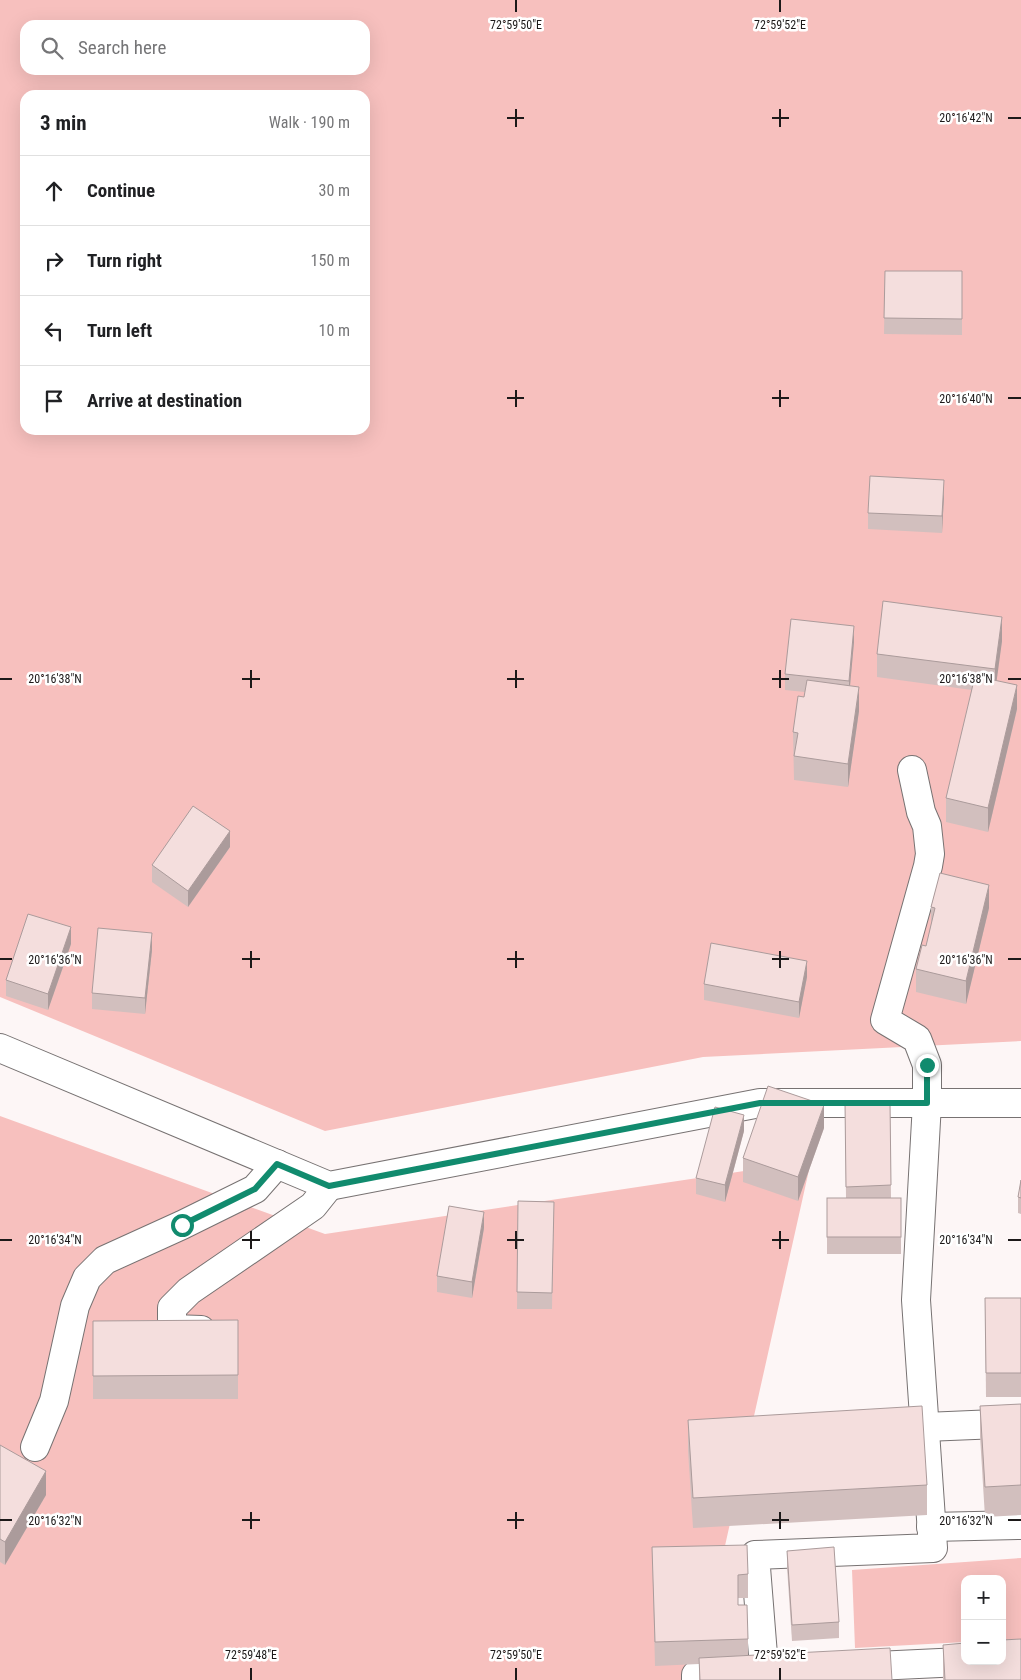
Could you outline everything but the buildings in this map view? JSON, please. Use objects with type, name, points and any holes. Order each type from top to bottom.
[{"type":"street","points":[[763,1655],[755,1555],[933,1548],[916,1300],[927,1103],[927,1065],[917,1039],[885,1020],[930,854],[927,826],[921,812],[912,770]]},
{"type":"street","points":[[0,1048],[329,1186],[760,1103],[1021,1103]]},
{"type":"street","points":[[35,1446],[54,1401],[75,1306],[87,1278],[105,1260],[255,1189],[277,1164]]},
{"type":"street","points":[[172,1329],[172,1308],[189,1290],[313,1206],[329,1186]]},
{"type":"street","points":[[144,1330],[216,1331]]},
{"type":"street","points":[[925,1427],[1021,1423]]},
{"type":"street","points":[[931,1527],[1021,1525]]},
{"type":"street","points":[[834,1668],[924,1672],[961,1665]]},
{"type":"street","points":[[696,1680],[696,1675],[785,1671]]},
{"type":"shaded area","points":[[0,0],[1021,0],[1021,1041],[703,1057],[325,1131],[0,997]]},
{"type":"shaded area","points":[[0,1116],[325,1234],[811,1161],[695,1680],[0,1680]]},
{"type":"shaded area","points":[[1021,1558],[1021,1639],[1006,1640],[1006,1575],[961,1575],[961,1642],[855,1648],[852,1570]]},
{"type":"route","points":[[182,1225],[255,1189],[277,1164],[329,1186],[760,1103],[927,1103],[927,1065]]}]
